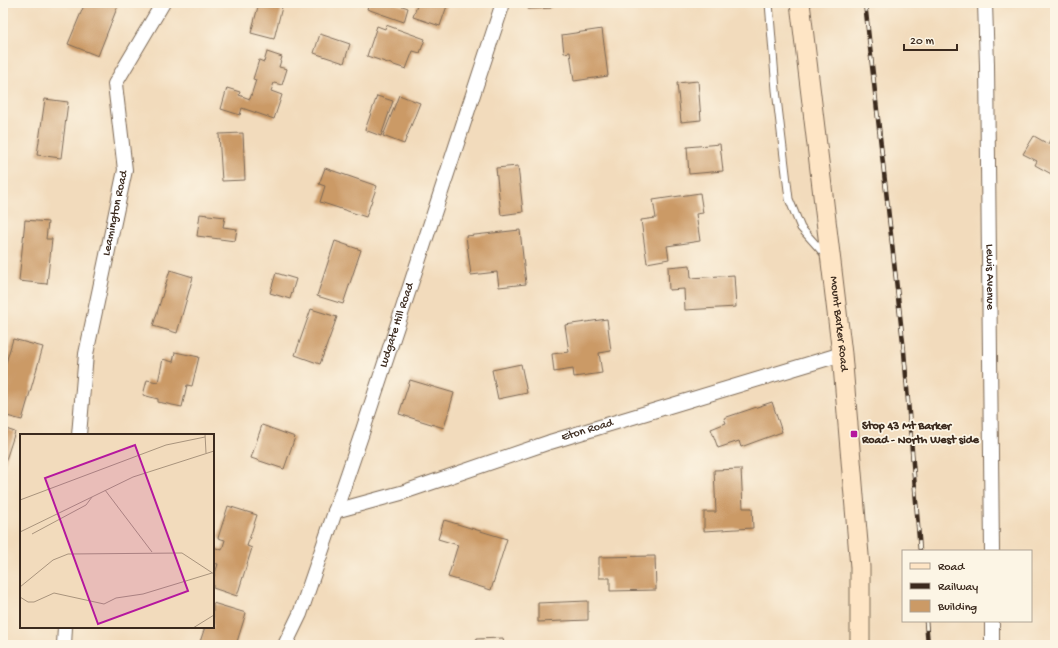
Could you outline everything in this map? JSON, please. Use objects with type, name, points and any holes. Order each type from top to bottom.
[{"type":"main road","name":"Mount Barker Road","points":[[800,3],[842,354],[860,567],[860,645]]},
{"type":"street","name":"Leamington Road","points":[[79,434],[86,354],[125,170],[115,84],[163,3]]},
{"type":"street","name":"Ludgate Hill Road","points":[[285,645],[300,614],[335,512],[503,3]]},
{"type":"street","name":"Lewis Avenue","points":[[985,3],[987,65],[992,550]]},
{"type":"street","name":"Eton Road","points":[[335,512],[401,493],[550,442],[842,354]]},
{"type":"street","points":[[992,622],[992,645]]},
{"type":"street","points":[[64,645],[65,628]]},
{"type":"lane","points":[[769,3],[776,90],[788,199],[802,228],[831,262]]},
{"type":"building","points":[[85,3],[119,3],[98,56],[68,44]]},
{"type":"building","points":[[259,3],[283,3],[274,39],[251,33]]},
{"type":"building","points":[[369,3],[394,3],[408,8],[404,22],[367,9]]},
{"type":"building","points":[[418,3],[448,3],[440,26],[413,17]]},
{"type":"building","points":[[528,3],[550,3],[551,8],[528,9]]},
{"type":"building","points":[[386,25],[425,39],[420,53],[413,51],[406,69],[367,56],[377,26],[385,29]]},
{"type":"building","points":[[602,29],[608,76],[574,81],[570,52],[564,53],[562,35]]},
{"type":"building","points":[[320,34],[350,44],[344,63],[314,53]]},
{"type":"building","points":[[267,52],[282,57],[279,67],[287,69],[282,85],[274,83],[271,91],[282,95],[274,119],[242,108],[240,115],[221,109],[227,88],[240,92],[239,95],[250,99],[256,80],[253,79],[259,60],[264,62]]},
{"type":"building","points":[[698,81],[701,120],[681,122],[677,83]]},
{"type":"building","points":[[399,95],[420,103],[404,144],[383,136]]},
{"type":"building","points":[[377,96],[393,101],[381,136],[365,130]]},
{"type":"building","points":[[45,99],[68,102],[61,158],[37,155]]},
{"type":"building","points":[[243,133],[245,180],[222,181],[219,134]]},
{"type":"building","points":[[1034,136],[1048,144],[1050,140],[1055,143],[1055,176],[1035,165],[1037,161],[1023,154]]},
{"type":"building","points":[[720,144],[723,171],[689,174],[687,147]]},
{"type":"building","points":[[518,166],[523,212],[501,215],[496,168]]},
{"type":"building","points":[[325,168],[377,186],[366,217],[320,202],[325,186],[319,184]]},
{"type":"building","points":[[700,193],[703,213],[696,214],[700,241],[667,246],[669,259],[647,263],[641,220],[656,218],[653,200]]},
{"type":"building","points":[[200,214],[225,217],[223,227],[237,229],[235,241],[197,236]]},
{"type":"building","points":[[25,220],[48,222],[46,239],[52,239],[47,284],[19,281]]},
{"type":"building","points":[[520,230],[526,284],[499,287],[497,272],[471,275],[466,236]]},
{"type":"building","points":[[335,241],[361,250],[343,304],[317,296]]},
{"type":"building","points":[[690,265],[691,278],[734,275],[736,307],[685,310],[684,289],[669,290],[668,267]]},
{"type":"building","points":[[170,270],[193,277],[177,333],[153,326]]},
{"type":"building","points":[[276,273],[296,279],[290,299],[270,293]]},
{"type":"building","points":[[311,309],[337,317],[320,364],[295,355]]},
{"type":"building","points":[[607,319],[611,351],[599,353],[602,373],[574,377],[573,369],[554,372],[552,354],[569,352],[565,325]]},
{"type":"building","points":[[13,339],[43,347],[22,420],[3,415],[3,373]]},
{"type":"building","points":[[175,352],[199,357],[192,386],[187,385],[182,407],[158,402],[158,399],[143,395],[147,380],[158,382],[163,359],[173,362]]},
{"type":"building","points":[[521,364],[527,393],[498,399],[492,370]]},
{"type":"building","points":[[410,380],[454,393],[444,428],[399,414]]},
{"type":"building","points":[[772,402],[782,432],[741,447],[739,441],[718,448],[711,429],[726,423],[724,418]]},
{"type":"building","points":[[262,425],[295,437],[284,469],[251,458]]},
{"type":"building","points":[[3,428],[15,432],[3,469]]},
{"type":"building","points":[[741,469],[743,508],[752,508],[753,528],[704,531],[704,512],[716,512],[714,470]]},
{"type":"building","points":[[228,506],[257,515],[247,546],[252,548],[237,596],[214,588],[214,576],[218,564],[214,563],[214,547],[222,550],[225,540],[218,538]]},
{"type":"building","points":[[444,520],[507,539],[491,590],[448,577],[458,545],[438,539]]},
{"type":"building","points":[[655,556],[656,590],[610,591],[610,578],[599,578],[599,557]]},
{"type":"building","points":[[588,601],[588,620],[538,622],[538,603]]},
{"type":"building","points":[[214,603],[246,613],[236,645],[199,645],[205,628],[214,628]]},
{"type":"building","points":[[503,638],[504,645],[476,645],[476,639]]},
{"type":"railway","points":[[865,3],[904,351],[920,550]]},
{"type":"railway","points":[[926,622],[928,645]]},
{"type":"place","name":"Stop 43 Mt Barker Road - North West side","points":[[854,434]]}]
